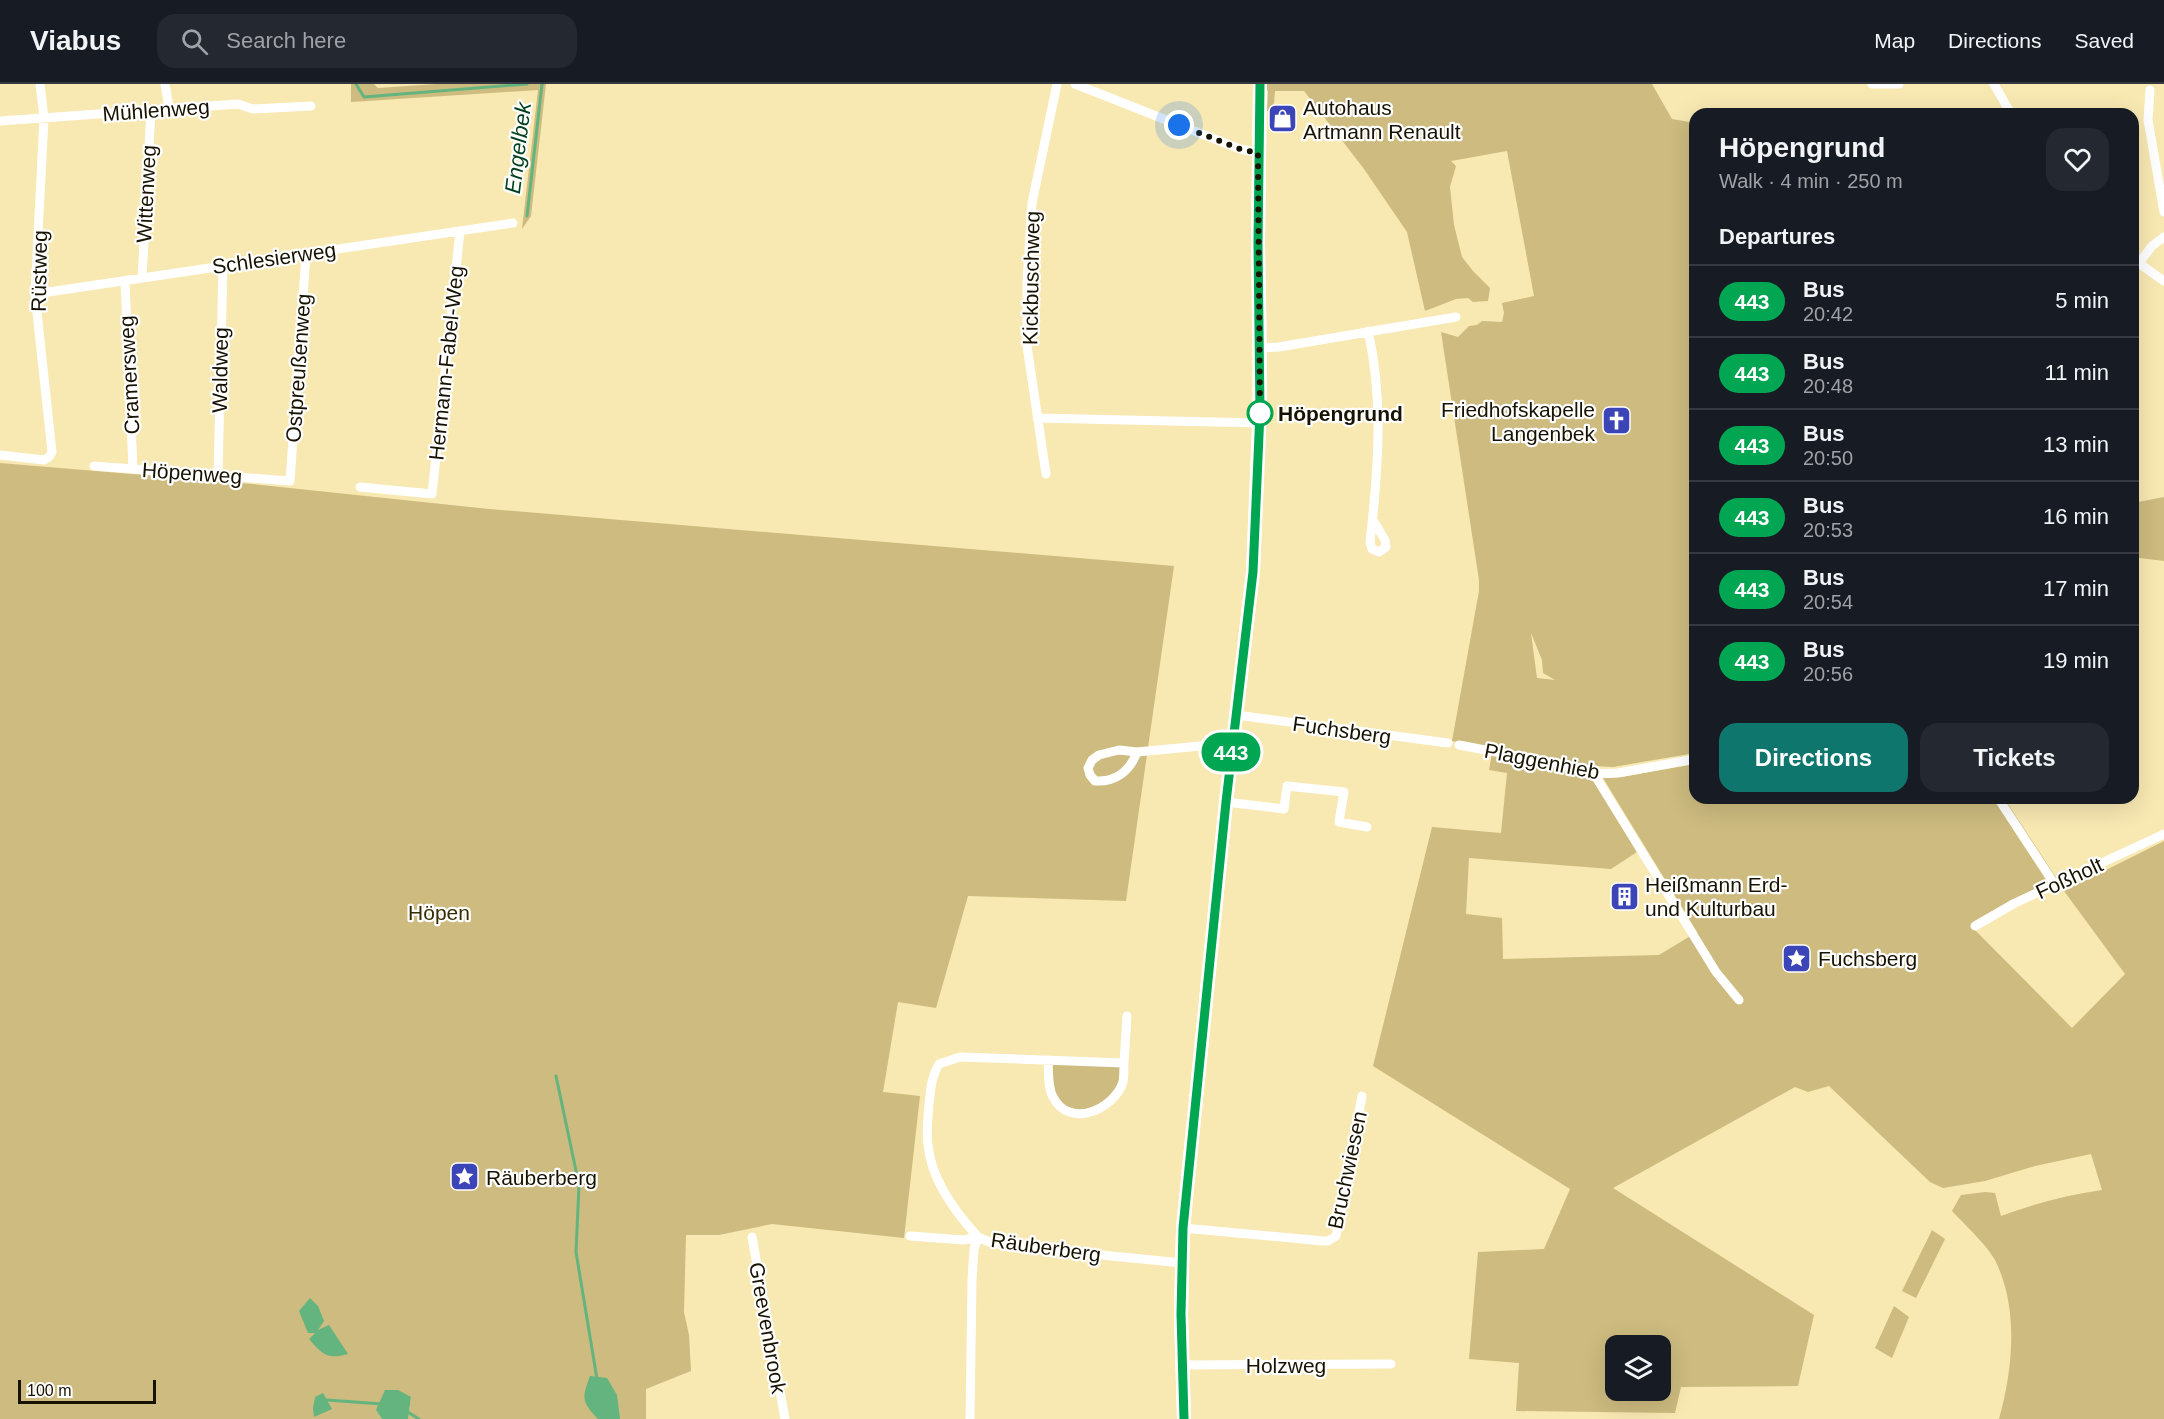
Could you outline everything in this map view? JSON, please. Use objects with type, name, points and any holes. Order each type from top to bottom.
[{"type":"main road","points":[[1184,1419],[1183,1228],[1232,743],[1253,572],[1259,423],[1260,84]]},
{"type":"street","name":"Rüstweg","points":[[0,455],[44,460],[52,452],[36,294],[44,118],[40,84]]},
{"type":"street","points":[[165,84],[169,108]]},
{"type":"street","name":"Kickbuschweg","points":[[1046,474],[1027,346],[1027,282],[1032,203],[1057,84]]},
{"type":"street","points":[[1076,84],[1240,149],[1258,153]]},
{"type":"street","points":[[1872,84],[1899,84]]},
{"type":"street","points":[[1994,84],[2008,108]]},
{"type":"street","points":[[2150,90],[2148,120],[2164,212]]},
{"type":"street","name":"Mühlenweg","points":[[0,122],[238,104],[254,109],[311,106]]},
{"type":"street","name":"Wittenweg","points":[[142,278],[151,110]]},
{"type":"street","name":"Schlesierweg","points":[[36,294],[513,223]]},
{"type":"street","name":"Hermann-Fabel-Weg","points":[[360,487],[432,494],[460,231]]},
{"type":"street","points":[[2139,258],[2164,237]]},
{"type":"street","name":"Ostpreußenweg","points":[[290,481],[306,254]]},
{"type":"street","points":[[2139,263],[2164,281]]},
{"type":"street","name":"Waldweg","points":[[218,475],[223,266]]},
{"type":"street","name":"Cramersweg","points":[[125,281],[133,470]]},
{"type":"street","points":[[1260,348],[1279,347],[1456,317]]},
{"type":"street","points":[[1368,331],[1377,406],[1378,456],[1373,520]]},
{"type":"street","points":[[1037,418],[1259,423]]},
{"type":"street","name":"Höpenweg","points":[[94,466],[290,481]]},
{"type":"street","name":"Fuchsberg","points":[[1236,715],[1448,743]]},
{"type":"street","points":[[1137,752],[1133,762],[1121,775],[1104,781],[1095,781],[1090,775],[1088,768],[1092,760],[1099,755],[1119,750],[1137,752],[1232,743]]},
{"type":"street","name":"Plaggenhieb","points":[[1459,745],[1575,767],[1594,774],[1618,773],[1689,760]]},
{"type":"street","points":[[1594,774],[1716,972],[1739,1000]]},
{"type":"street","points":[[1226,802],[1284,809],[1287,786],[1344,792],[1339,822],[1367,827]]},
{"type":"street","points":[[2002,804],[2055,885]]},
{"type":"street","name":"Foßholt","points":[[1975,926],[2015,903],[2164,834]]},
{"type":"street","points":[[1048,1060],[1048,1079],[1053,1097],[1064,1109],[1072,1113],[1091,1113],[1100,1109],[1114,1096],[1123,1083],[1127,1016]]},
{"type":"street","points":[[970,1419],[972,1280],[974,1249],[978,1237],[951,1202],[932,1164],[927,1129],[933,1075],[939,1064],[960,1058],[1124,1063]]},
{"type":"street","name":"Bruchwiesen","points":[[1183,1228],[1323,1241],[1336,1236],[1362,1096]]},
{"type":"street","name":"Räuberberg","points":[[910,1236],[964,1240],[978,1237],[992,1243],[1010,1246],[1182,1263]]},
{"type":"street","name":"Greevenbrook","points":[[752,1237],[785,1419]]},
{"type":"street","name":"Holzweg","points":[[1182,1365],[1391,1364]]},
{"type":"green space","points":[[351,84],[374,84],[378,88],[436,84],[546,84],[531,216],[522,229],[538,90],[351,102]]},
{"type":"green space","points":[[1264,84],[1652,84],[1672,119],[1689,122],[1689,754],[1613,767],[1594,766],[1588,760],[1593,778],[1637,852],[1611,869],[1469,858],[1466,914],[1502,918],[1503,959],[1659,955],[1697,932],[1603,778],[1689,765],[1689,804],[2008,804],[2057,879],[1971,926],[2072,1028],[2125,974],[2064,891],[2164,841],[2164,1419],[1999,1419],[2008,1380],[2010,1359],[2011,1318],[2008,1298],[1995,1260],[1981,1241],[1952,1211],[1961,1195],[1995,1193],[2001,1216],[2050,1200],[2102,1190],[2091,1154],[2035,1166],[1985,1181],[1943,1188],[1930,1182],[1829,1086],[1808,1092],[1795,1087],[1613,1188],[1814,1315],[1798,1386],[1681,1387],[1675,1413],[1516,1411],[1519,1363],[1469,1359],[1478,1252],[1544,1249],[1570,1189],[1373,1066],[1432,827],[1501,833],[1507,773],[1489,770],[1493,748],[1452,741],[1479,591],[1479,580],[1441,332],[1458,337],[1469,326],[1477,325],[1482,321],[1502,322],[1504,313],[1502,303],[1534,296],[1507,151],[1451,161],[1456,166],[1450,187],[1454,225],[1462,257],[1490,288],[1488,301],[1473,302],[1468,298],[1456,299],[1425,311],[1407,232],[1364,169],[1304,91],[1275,91],[1274,103],[1267,112],[1268,91],[1264,90]],"holes":[[[1531,633],[1542,660],[1543,673],[1555,680],[1537,678]]]},
{"type":"green space","name":"Höpen","points":[[0,463],[252,484],[489,509],[1174,566],[1126,901],[968,896],[936,1008],[898,1002],[883,1092],[920,1096],[904,1238],[772,1224],[719,1235],[686,1235],[684,1312],[689,1335],[691,1371],[646,1389],[646,1419],[408,1419],[411,1397],[376,1410],[382,1419],[0,1419]]},
{"type":"green space","points":[[2164,497],[2164,561],[2139,558],[2139,502]]},
{"type":"green space","points":[[1049,1061],[1124,1063],[1122,1082],[1100,1108],[1076,1113],[1053,1097]]},
{"type":"green space","points":[[1932,1230],[1945,1239],[1916,1298],[1902,1291]]},
{"type":"green space","points":[[1894,1306],[1909,1317],[1892,1358],[1875,1348]]},
{"type":"shaded area","points":[[310,1298],[318,1306],[324,1321],[318,1330],[329,1325],[348,1354],[330,1356],[318,1349],[309,1339],[315,1333],[308,1333],[299,1311]]},
{"type":"shaded area","points":[[590,1376],[607,1378],[617,1395],[620,1419],[598,1419],[588,1408],[585,1389]]},
{"type":"shaded area","points":[[385,1390],[398,1390],[411,1397],[408,1419],[382,1419],[376,1410]]},
{"type":"shaded area","points":[[323,1393],[332,1409],[314,1417],[315,1397]]},
{"type":"waterway","name":"Engelbek","points":[[356,84],[364,97],[527,84]]},
{"type":"waterway","name":"Engelbek","points":[[527,216],[542,84]]},
{"type":"waterway","points":[[556,1076],[579,1185],[576,1252],[597,1379]]},
{"type":"waterway","points":[[327,1400],[382,1404]]},
{"type":"waterway","points":[[406,1411],[419,1419]]},
{"type":"bus line","name":"443","points":[[1184,1419],[1181,1314],[1183,1228],[1226,802],[1253,572],[1260,412],[1258,243],[1260,84]]},
{"type":"place","name":"Autohaus Artmann Renault","points":[[1282,119]]},
{"type":"place","name":"Höpengrund","points":[[1260,413]]},
{"type":"place","name":"Friedhofskapelle Langenbek","points":[[1616,421]]},
{"type":"place","name":"Heißmann Erd- und Kulturbau","points":[[1624,896]]},
{"type":"place","name":"Fuchsberg","points":[[1797,958]]},
{"type":"place","name":"Räuberberg","points":[[465,1177]]},
{"type":"route","points":[[1179,125],[1240,149],[1258,153],[1260,413]]}]
